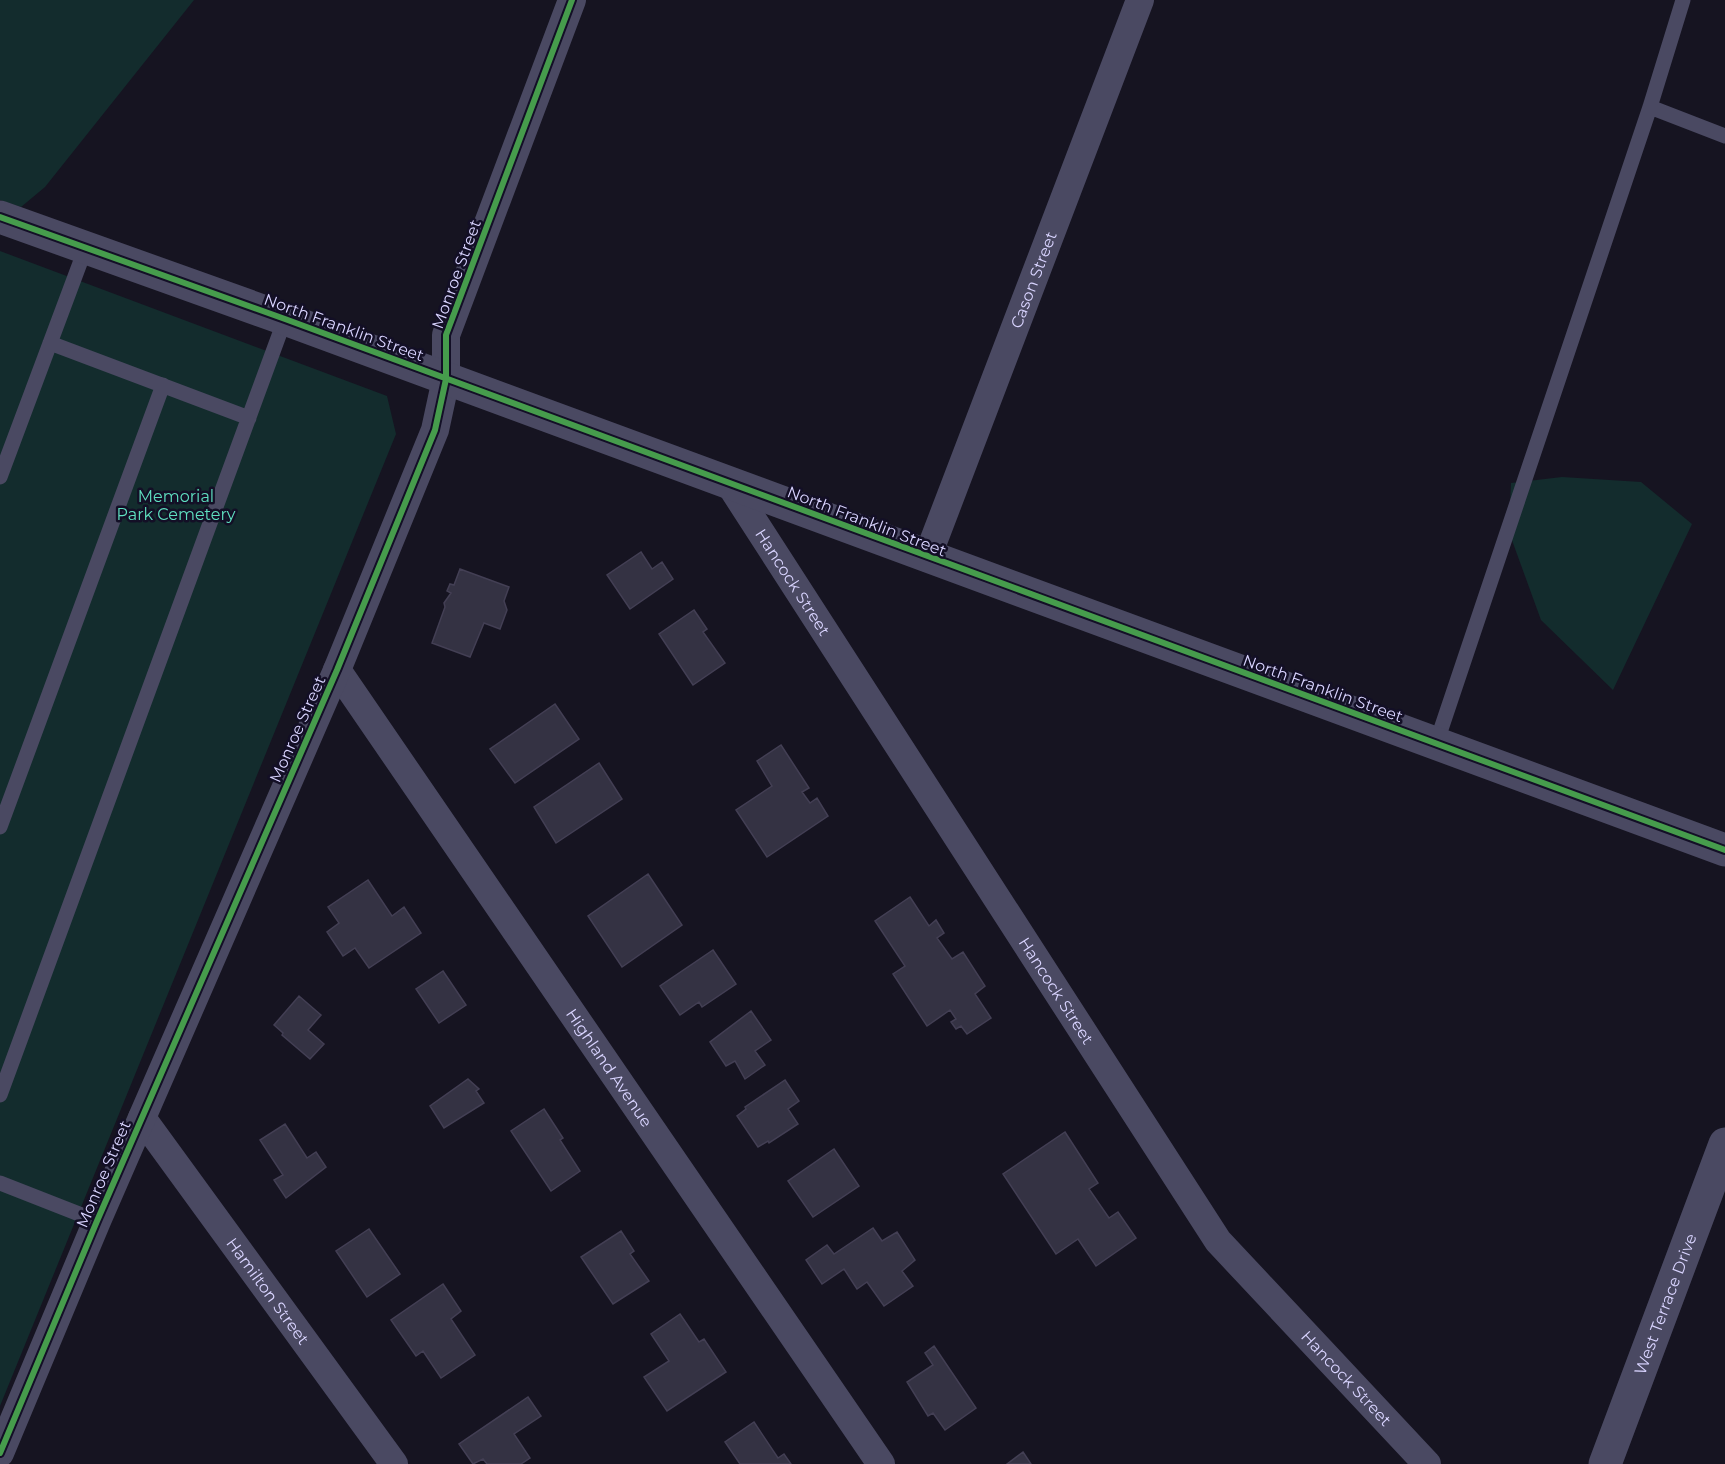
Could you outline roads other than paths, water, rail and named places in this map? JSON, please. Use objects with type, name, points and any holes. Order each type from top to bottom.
[{"type":"street","name":"Monroe Street","points":[[0,1453],[97,1221],[338,670],[435,430],[446,379],[446,335],[572,0]]},
{"type":"street","name":"Cason Street","points":[[927,558],[1140,0]]},
{"type":"street","name":"North Franklin Street","points":[[0,217],[285,319],[927,558],[1725,850]]},
{"type":"street","name":"Hancock Street","points":[[729,483],[1218,1241],[1427,1464]]},
{"type":"street","name":"Highland Avenue","points":[[338,670],[881,1464]]},
{"type":"street","name":"Hamilton Street","points":[[142,1119],[394,1464]]},
{"type":"street","name":"West Terrace Drive","points":[[1605,1464],[1725,1144]]},
{"type":"lane","points":[[1436,744],[1650,107],[1683,0]]},
{"type":"lane","points":[[1650,107],[1725,136]]},
{"type":"lane","points":[[0,477],[86,247]]},
{"type":"lane","points":[[0,1095],[285,319]]},
{"type":"lane","points":[[50,343],[249,418]]},
{"type":"lane","points":[[0,827],[163,385]]},
{"type":"lane","points":[[0,1183],[97,1221]]},
{"type":"park label","name":"Memorial Park Cemetery","points":[[176,505]]}]
